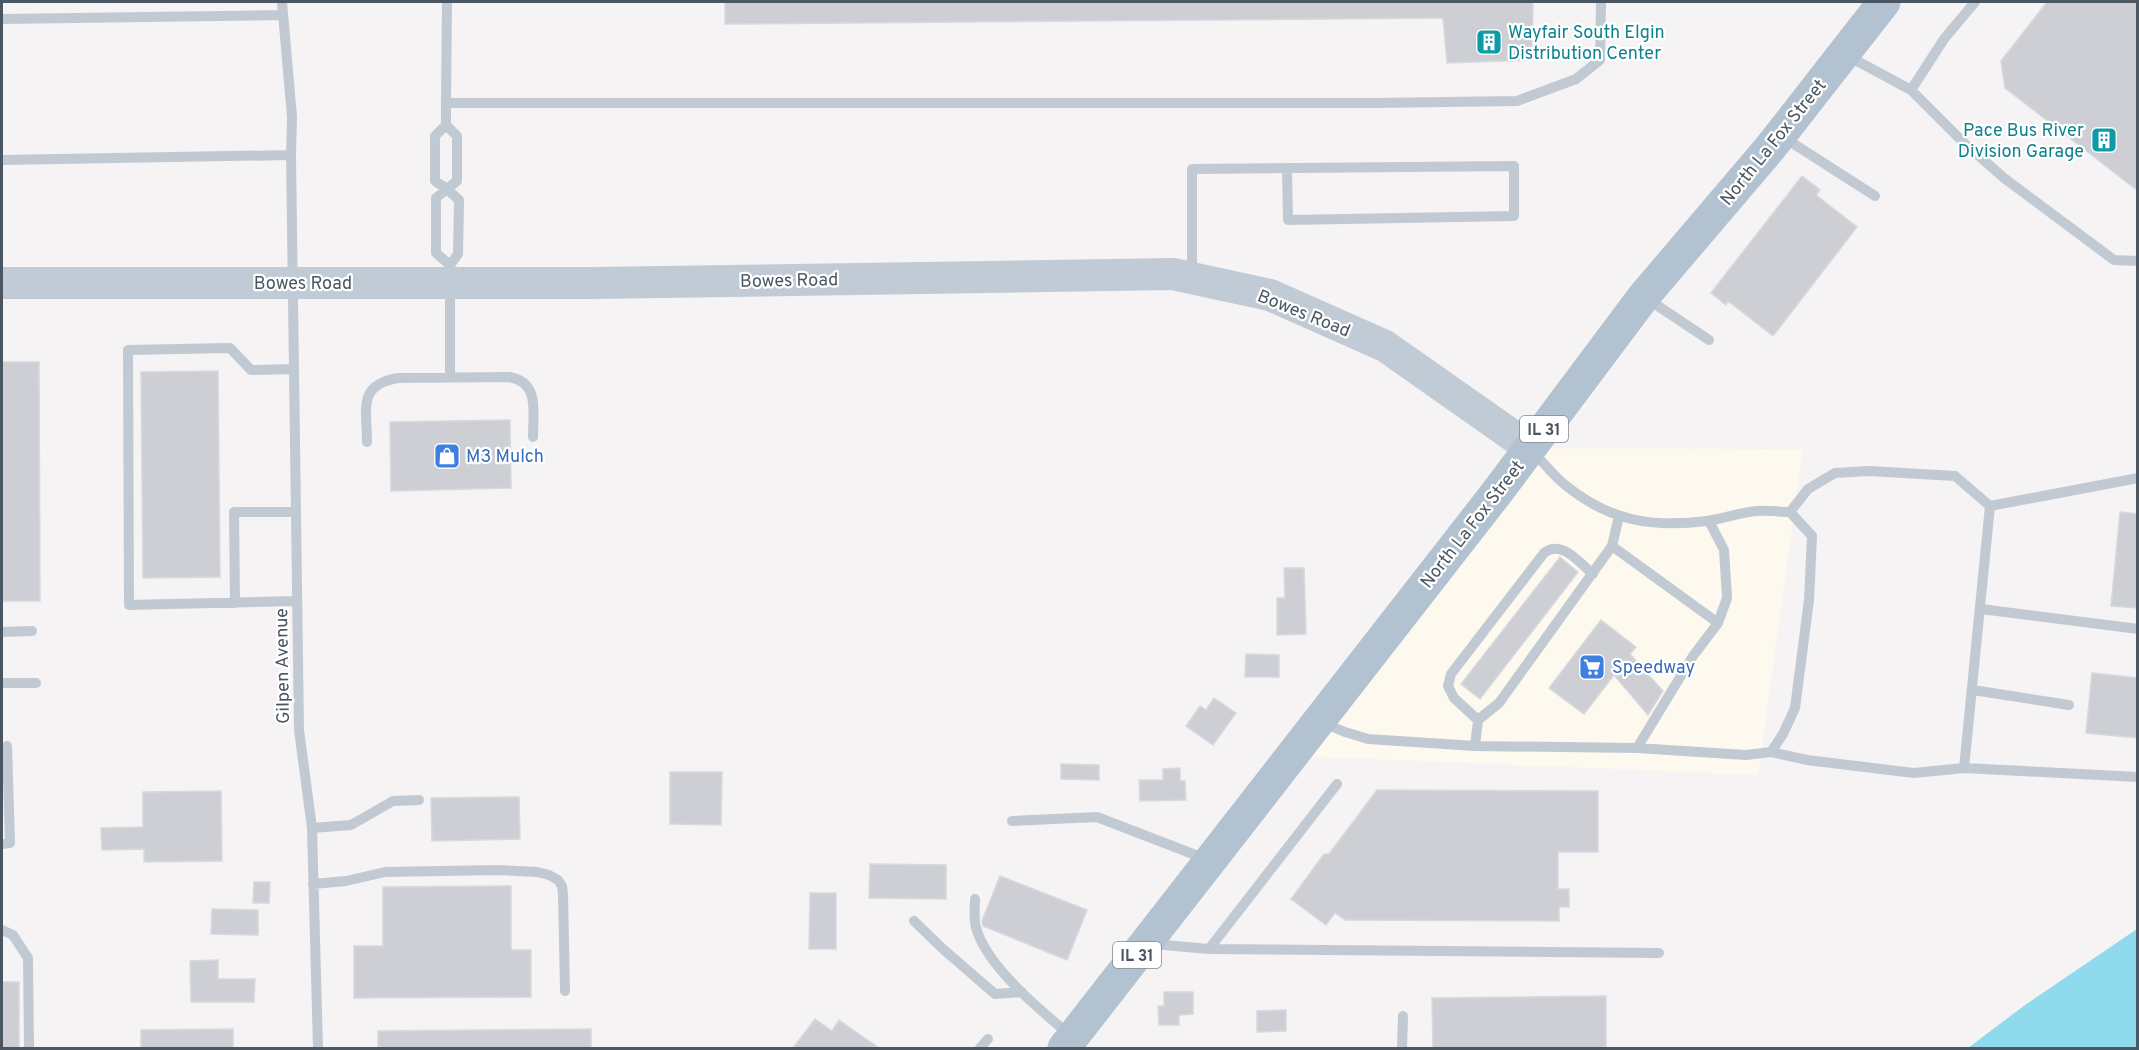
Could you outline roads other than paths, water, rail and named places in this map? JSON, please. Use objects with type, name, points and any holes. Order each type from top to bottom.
[{"type":"main road","name":"North La Fox Street","points":[[1068,1043],[1530,448],[1644,296],[1780,135],[1884,2]]},
{"type":"street","name":"Bowes Road","points":[[2,283],[293,283],[450,274],[596,283],[1173,274],[1270,295],[1385,346],[1530,448]]},
{"type":"lane","name":"Gilpen Avenue","points":[[282,2],[292,117],[293,369],[299,730],[312,828],[318,1048]]},
{"type":"lane","points":[[447,2],[446,125],[457,136],[457,181],[436,198],[436,253],[450,274]]},
{"type":"lane","points":[[446,103],[1517,101],[1576,79],[1600,60],[1600,2]]},
{"type":"lane","points":[[1911,90],[1944,39],[1975,2]]},
{"type":"lane","points":[[2,19],[283,15]]},
{"type":"lane","points":[[1843,54],[1911,90],[1963,142],[2004,178],[2114,260],[2138,261]]},
{"type":"lane","points":[[446,125],[435,136],[435,181],[459,200],[458,254],[450,274],[450,378]]},
{"type":"lane","points":[[1780,135],[1875,196]]},
{"type":"lane","points":[[2,160],[291,155]]},
{"type":"lane","points":[[1192,278],[1192,169],[1287,168],[1514,166],[1514,216],[1288,220],[1287,168]]},
{"type":"lane","points":[[1644,296],[1709,340]]},
{"type":"lane","points":[[293,369],[251,370],[230,348],[128,350],[129,605],[297,601]]},
{"type":"lane","points":[[367,442],[367,398],[372,387],[382,381],[398,378],[509,376],[521,379],[529,386],[532,396],[533,437]]},
{"type":"lane","points":[[1530,448],[1563,483],[1588,501],[1619,516],[1644,523],[1708,521],[1758,510],[1790,512],[1812,537],[1809,600],[1795,708],[1783,734],[1771,752]]},
{"type":"lane","points":[[1790,512],[1808,489],[1834,473],[1869,471],[1955,476],[1990,506]]},
{"type":"lane","points":[[1990,506],[2138,478]]},
{"type":"lane","points":[[1965,768],[1990,506]]},
{"type":"lane","points":[[235,603],[234,512],[295,512]]},
{"type":"lane","points":[[1475,746],[1478,720],[1499,703],[1593,574],[1612,546],[1619,516]]},
{"type":"lane","points":[[1637,748],[1694,656],[1718,623],[1727,598],[1724,550],[1708,521]]},
{"type":"lane","points":[[1612,546],[1718,623]]},
{"type":"lane","points":[[1478,720],[1454,698],[1448,686],[1451,674],[1544,553],[1551,548],[1562,548],[1593,574]]},
{"type":"lane","points":[[1981,609],[2138,630]]},
{"type":"lane","points":[[2,632],[33,631]]},
{"type":"lane","points":[[2,682],[36,683]]},
{"type":"lane","points":[[1973,690],[2069,705]]},
{"type":"lane","points":[[1319,721],[1368,739],[1475,746],[1637,748],[1746,755],[1771,752],[1808,760],[1914,773],[1965,768],[2138,777]]},
{"type":"lane","points":[[2,844],[10,843],[8,746]]},
{"type":"lane","points":[[1209,949],[1337,784]]},
{"type":"lane","points":[[312,828],[351,825],[393,801],[419,800]]},
{"type":"lane","points":[[1012,821],[1097,817],[1209,860]]},
{"type":"lane","points":[[313,884],[346,881],[385,872],[409,871],[499,870],[549,875],[558,880],[562,886],[565,991]]},
{"type":"lane","points":[[975,899],[976,929],[987,953],[1068,1043]]},
{"type":"lane","points":[[914,921],[995,994],[1022,992]]},
{"type":"lane","points":[[2,930],[13,935],[28,958],[29,1048]]},
{"type":"lane","points":[[1146,943],[1209,949],[1659,953]]},
{"type":"lane","points":[[1402,1016],[1402,1048]]},
{"type":"lane","points":[[980,1048],[988,1039]]},
{"type":"water","points":[[2137,929],[2137,1048],[1968,1048],[2025,1005]]},
{"type":"place","name":"Wayfair South Elgin Distribution Center","points":[[1489,42]]},
{"type":"place","name":"Pace Bus River Division Garage","points":[[2104,140]]},
{"type":"place","name":"M3 Mulch","points":[[447,456]]},
{"type":"place","name":"Speedway","points":[[1592,667]]}]
